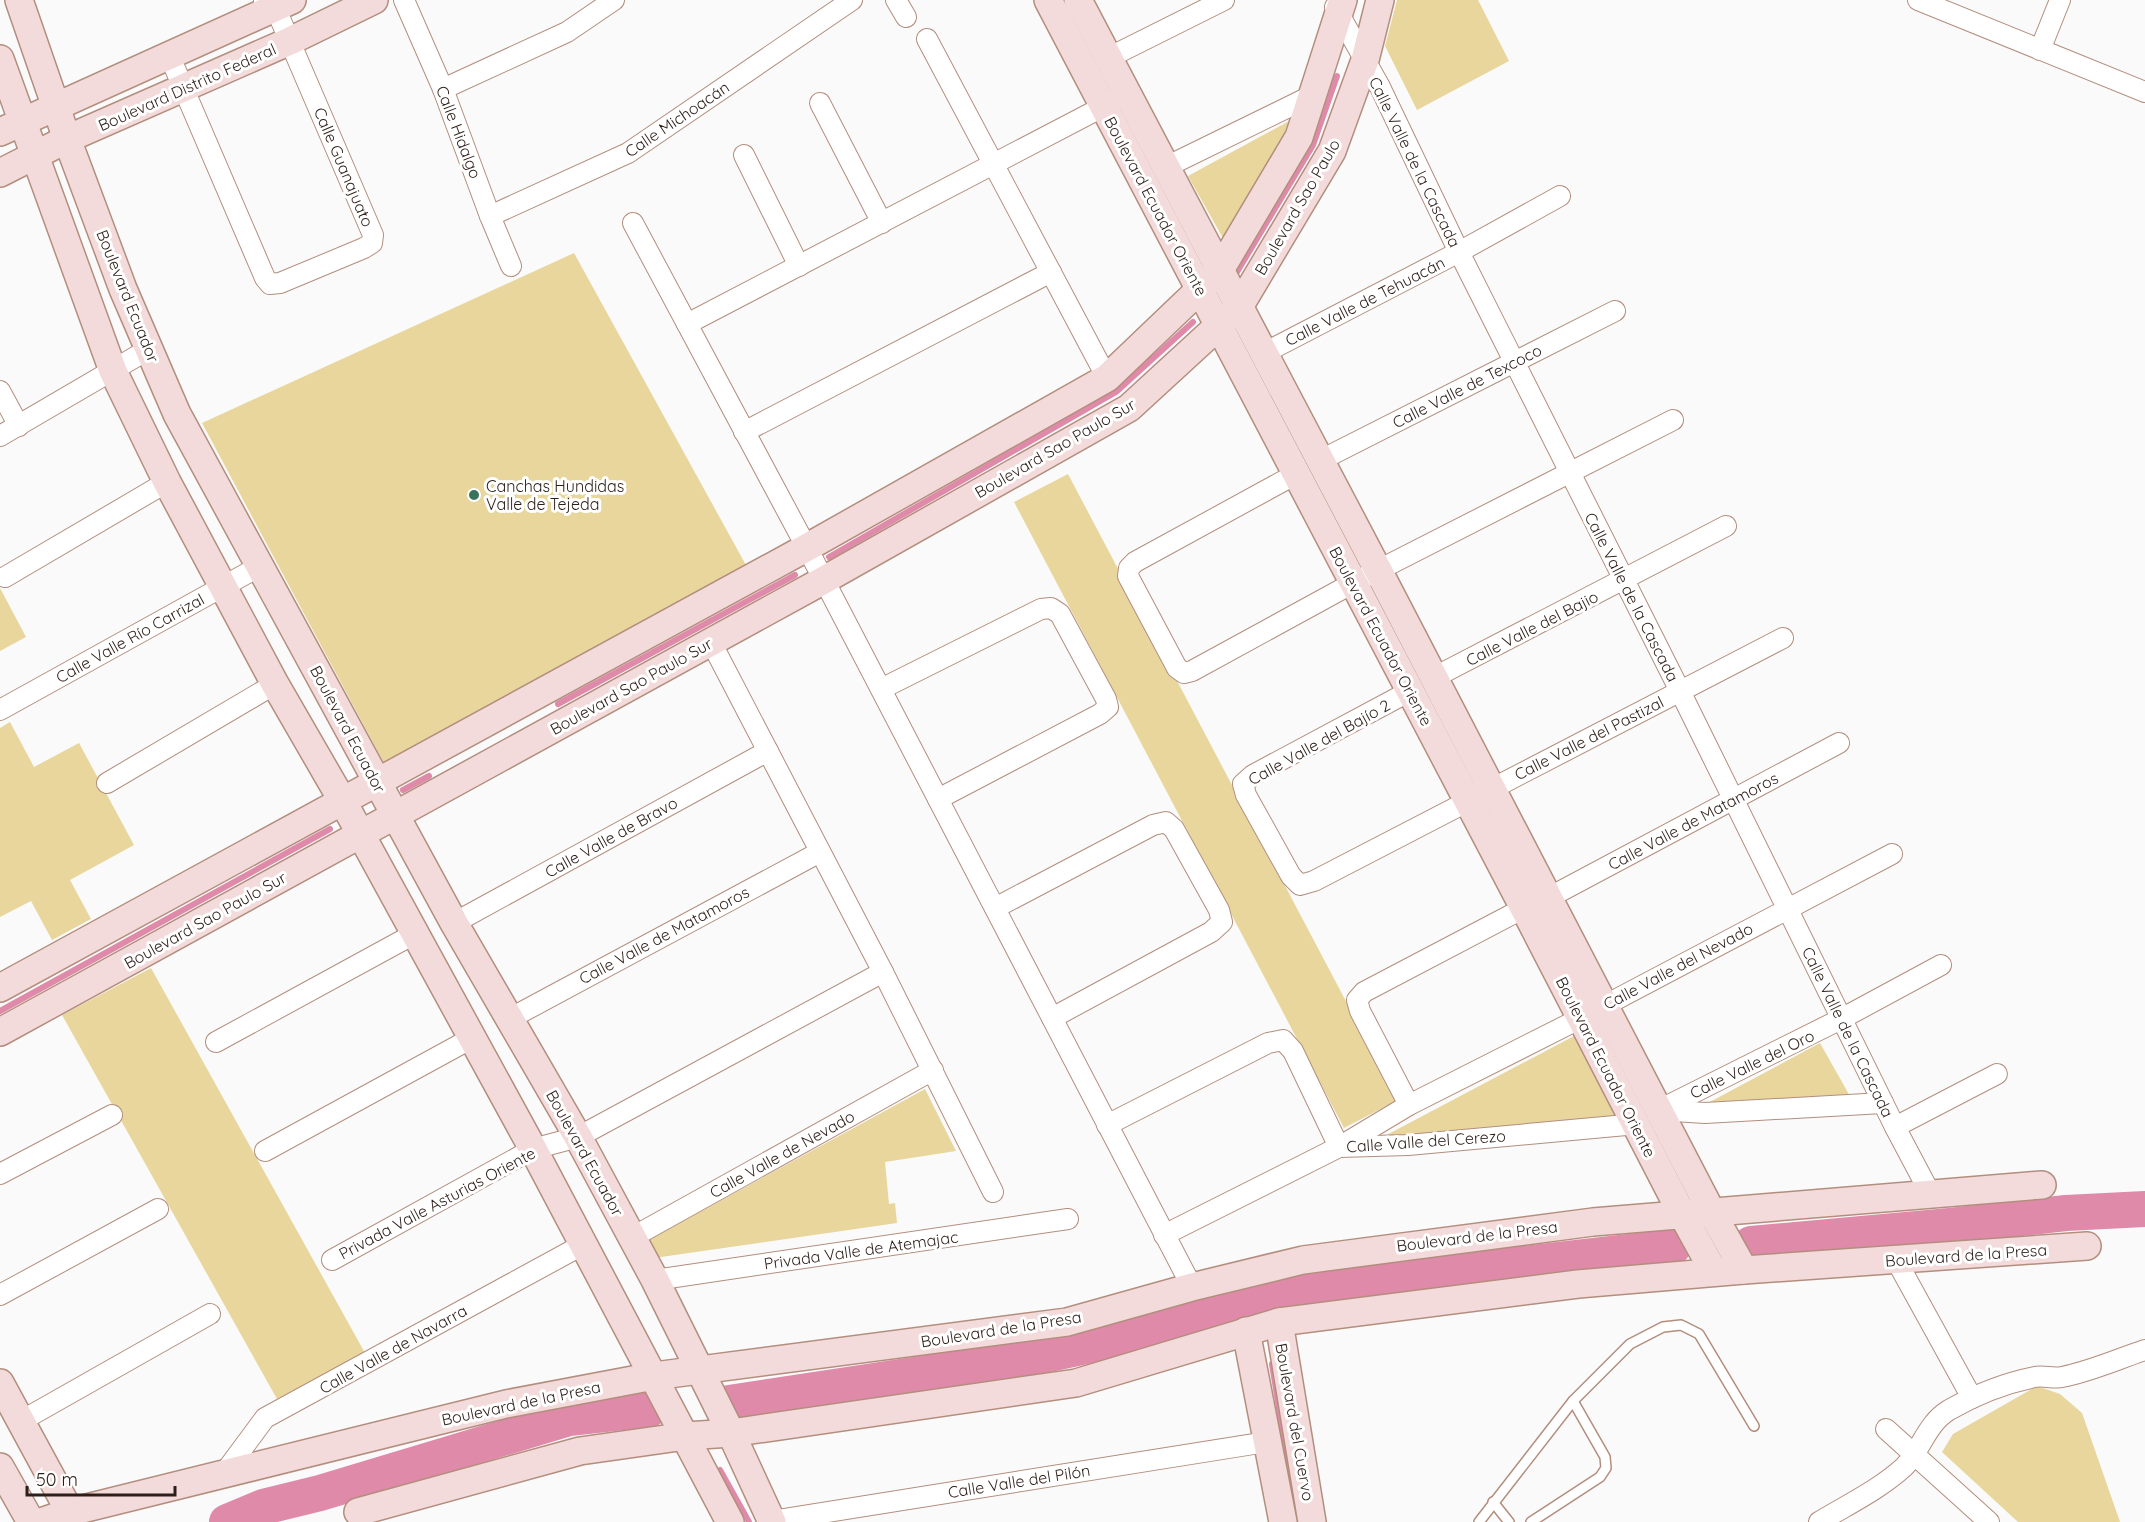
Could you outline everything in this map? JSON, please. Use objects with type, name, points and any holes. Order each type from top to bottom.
[{"type":"street","name":"Boulevard Ecuador","points":[[19,0],[67,139],[123,289],[177,414],[454,923],[578,1137],[655,1280],[772,1521]]},
{"type":"street","name":"Calle Hidalgo","points":[[405,0],[443,89],[511,266]]},
{"type":"street","points":[[443,89],[567,32],[614,0]]},
{"type":"street","name":"Calle Michoacán","points":[[490,216],[628,153],[852,0]]},
{"type":"street","points":[[896,0],[906,17]]},
{"type":"street","name":"Boulevard Ecuador Oriente","points":[[1048,0],[1353,583],[1422,685]]},
{"type":"street","name":"Boulevard Ecuador Oriente","points":[[1078,0],[1379,572],[1422,685],[1592,1011],[1648,1117],[1711,1211],[1744,1270]]},
{"type":"street","points":[[1108,58],[1224,0]]},
{"type":"street","name":"Boulevard Sao Paulo","points":[[1239,307],[1332,151],[1365,60],[1380,0]]},
{"type":"street","points":[[2040,50],[2060,0]]},
{"type":"street","points":[[12,127],[170,57],[276,2]]},
{"type":"street","name":"Calle Guanajuato","points":[[170,57],[265,278],[270,284],[280,283],[364,248],[372,243],[373,235],[290,41],[276,2]]},
{"type":"street","points":[[1926,2],[2145,92]]},
{"type":"street","name":"Boulevard Distrito Federal","points":[[0,173],[67,139],[290,41],[362,3]]},
{"type":"street","name":"Boulevard Sao Paulo","points":[[1220,270],[1299,136],[1338,5]]},
{"type":"street","name":"Calle Valle de la Cascada","points":[[1338,5],[1895,1128],[1931,1195]]},
{"type":"street","points":[[927,39],[1107,378]]},
{"type":"street","points":[[0,59],[12,127],[34,157],[113,371],[167,482],[275,684],[342,801],[533,1149],[730,1522]]},
{"type":"street","points":[[687,324],[1128,94]]},
{"type":"street","points":[[1166,167],[1313,95]]},
{"type":"street","points":[[820,103],[882,223]]},
{"type":"street","points":[[744,155],[799,266]]},
{"type":"street","name":"Calle Valle de Tehuacán","points":[[1264,353],[1460,252],[1560,196]]},
{"type":"street","points":[[633,224],[824,580],[1192,1287]]},
{"type":"street","points":[[0,988],[806,548],[1107,378],[1220,270]]},
{"type":"street","points":[[744,432],[1051,272]]},
{"type":"street","name":"Boulevard Sao Paulo Sur","points":[[0,1032],[824,580],[1129,408],[1239,307]]},
{"type":"street","name":"Calle Valle de Texcoco","points":[[1319,461],[1615,311]]},
{"type":"street","points":[[0,436],[149,349]]},
{"type":"street","points":[[0,391],[19,426]]},
{"type":"street","points":[[1296,474],[1135,562],[1129,568],[1128,576],[1177,668],[1184,673],[1192,671],[1353,583],[1379,572],[1673,420]]},
{"type":"street","points":[[5,577],[167,482]]},
{"type":"street","name":"Calle Valle del Bajio","points":[[1422,685],[1625,581],[1726,526]]},
{"type":"street","name":"Calle Valle Río Carrizal","points":[[0,710],[260,566]]},
{"type":"street","points":[[881,689],[1041,609],[1051,608],[1060,614],[1106,699],[1107,707],[1100,714],[938,799]]},
{"type":"street","name":"Calle Valle del Pastizal","points":[[1479,795],[1783,638]]},
{"type":"street","points":[[711,642],[883,972],[993,1192]]},
{"type":"street","points":[[107,783],[275,684]]},
{"type":"street","name":"Calle Valle del Bajío 2","points":[[1422,685],[1253,775],[1243,784],[1246,795],[1291,876],[1300,885],[1314,881],[1479,795]]},
{"type":"street","name":"Calle Valle de Matamoros","points":[[1409,1105],[1360,1011],[1358,1000],[1364,992],[1839,743]]},
{"type":"street","name":"Calle Valle de Bravo","points":[[454,923],[768,751]]},
{"type":"street","points":[[995,908],[1153,825],[1166,822],[1174,829],[1219,910],[1222,922],[1212,932],[1052,1018]]},
{"type":"street","name":"Calle Valle de Matamoros","points":[[509,1019],[820,852]]},
{"type":"street","name":"Calle Valle del Nevado","points":[[1339,1147],[1409,1105],[1892,854]]},
{"type":"street","points":[[216,1042],[414,934]]},
{"type":"street","name":"Calle Valle del Oro","points":[[1648,1117],[1841,1019],[1941,965]]},
{"type":"street","name":"Privada Valle Asturias Oriente","points":[[332,1260],[533,1149],[578,1137],[883,972]]},
{"type":"street","points":[[265,1151],[471,1038]]},
{"type":"street","points":[[1107,1125],[1268,1043],[1283,1040],[1293,1051],[1339,1147]]},
{"type":"street","name":"Calle Valle de Nevado","points":[[631,1238],[933,1070]]},
{"type":"street","points":[[1895,1128],[1997,1074]]},
{"type":"street","name":"Calle Valle del Cerezo","points":[[1164,1234],[1339,1147],[1408,1145],[1648,1117],[1883,1103]]},
{"type":"street","points":[[0,1174],[111,1114]]},
{"type":"street","name":"Boulevard Ecuador Oriente","points":[[1648,1117],[1682,1214],[1714,1272]]},
{"type":"street","name":"Boulevard de la Presa","points":[[41,1522],[70,1512],[506,1404],[654,1376],[1067,1322],[1192,1287],[1303,1260],[1593,1222],[2042,1185]]},
{"type":"street","points":[[0,1294],[158,1209]]},
{"type":"street","name":"Privada Valle de Atemajac","points":[[655,1280],[1068,1219]]},
{"type":"street","name":"Calle Valle de Navarra","points":[[222,1476],[265,1418],[584,1244]]},
{"type":"street","name":"Boulevard de la Presa","points":[[358,1512],[580,1451],[686,1436],[731,1433],[1076,1383],[1279,1322],[1578,1284],[1714,1272],[2087,1246]]},
{"type":"street","points":[[1896,1260],[1972,1398]]},
{"type":"street","points":[[21,1421],[210,1314]]},
{"type":"street","name":"Boulevard del Cuervo","points":[[1279,1322],[1312,1522]]},
{"type":"street","name":"Boulevard del Cuervo","points":[[1246,1331],[1283,1522]]},
{"type":"street","points":[[1819,1522],[1890,1478],[1915,1455],[1932,1423],[1972,1398],[2037,1376],[2060,1378],[2145,1350]]},
{"type":"street","points":[[0,1383],[70,1512]]},
{"type":"street","points":[[1886,1429],[1989,1522]]},
{"type":"street","name":"Calle Valle del Pilón","points":[[772,1521],[1266,1442]]},
{"type":"street","points":[[0,1467],[31,1522]]},
{"type":"lane","points":[[1479,1522],[1573,1401],[1600,1371],[1630,1344],[1664,1326],[1681,1325],[1699,1334],[1754,1426]]},
{"type":"lane","points":[[1531,1522],[1600,1477],[1606,1468],[1605,1457],[1573,1401]]},
{"type":"lane","points":[[1493,1502],[1509,1522]]},
{"type":"shaded area","points":[[1397,0],[1478,0],[1509,61],[1417,110],[1385,46]]},
{"type":"shaded area","points":[[1291,120],[1256,188],[1224,240],[1188,176]]},
{"type":"shaded area","name":"Canchas Hundidas Valle de Tejeda","points":[[574,253],[747,567],[384,763],[202,423]]},
{"type":"shaded area","points":[[1068,474],[1398,1100],[1344,1128],[1014,502]]},
{"type":"shaded area","points":[[0,588],[26,637],[0,651]]},
{"type":"shaded area","points":[[10,722],[34,767],[79,743],[134,845],[70,880],[91,919],[52,940],[31,901],[0,917],[0,728]]},
{"type":"shaded area","points":[[151,968],[365,1353],[277,1399],[62,1015]]},
{"type":"shaded area","points":[[1574,1036],[1615,1116],[1379,1139]]},
{"type":"shaded area","points":[[1820,1043],[1851,1098],[1706,1104]]},
{"type":"shaded area","points":[[925,1089],[956,1151],[885,1162],[889,1204],[895,1203],[897,1223],[654,1258],[645,1242]]},
{"type":"shaded area","points":[[2037,1386],[2060,1394],[2082,1413],[2120,1522],[2018,1522],[1942,1452],[1953,1434]]},
{"type":"waterway","points":[[1234,277],[1313,145],[1337,76]]},
{"type":"waterway","points":[[829,557],[1116,392],[1193,322]]},
{"type":"waterway","points":[[558,704],[795,575]]},
{"type":"waterway","points":[[403,790],[429,776]]},
{"type":"waterway","points":[[0,1011],[330,829]]},
{"type":"waterway","points":[[1751,1244],[2066,1213],[2145,1209]]},
{"type":"waterway","points":[[729,1403],[1045,1355],[1129,1337],[1263,1298],[1416,1276],[1673,1247]]},
{"type":"waterway","points":[[1272,1364],[1297,1522]]},
{"type":"waterway","points":[[747,1410],[758,1398]]},
{"type":"waterway","points":[[227,1522],[263,1507],[320,1493],[569,1418],[650,1409]]},
{"type":"waterway","points":[[720,1470],[749,1522]]},
{"type":"place","name":"Canchas Hundidas Valle de Tejeda","points":[[474,495]]}]
